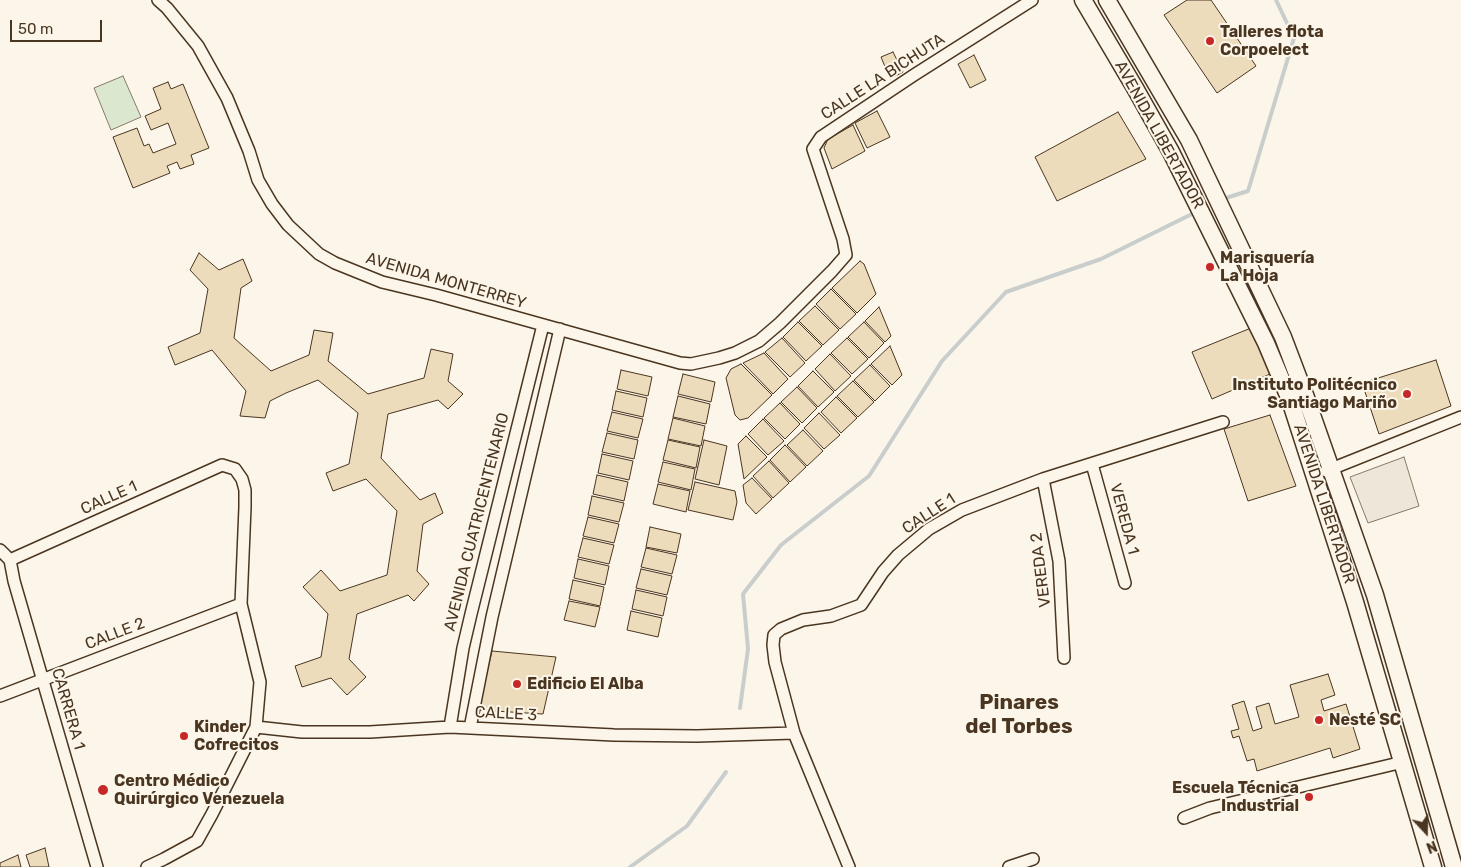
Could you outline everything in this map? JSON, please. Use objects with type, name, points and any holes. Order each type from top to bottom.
[{"type":"main road","name":"AVENIDA LIBERTADOR","points":[[1083,0],[1171,152],[1266,343],[1290,400],[1358,611],[1433,867]]},
{"type":"main road","name":"AVENIDA LIBERTADOR","points":[[1107,0],[1189,140],[1283,337],[1306,395],[1375,596],[1454,867]]},
{"type":"street","name":"AVENIDA MONTERREY","points":[[158,0],[198,46],[227,98],[249,151],[258,180],[272,204],[288,225],[319,254],[335,263],[382,282],[543,325]]},
{"type":"street","name":"CALLE LA BICHUTA","points":[[543,325],[680,363],[691,364],[735,353],[759,341],[780,323],[846,255],[843,238],[813,149],[821,137],[1032,0]]},
{"type":"street","name":"AVENIDA CUATRICENTENARIO","points":[[450,728],[463,648],[543,325]]},
{"type":"street","points":[[470,728],[492,617],[560,329]]},
{"type":"street","points":[[1315,475],[1461,417]]},
{"type":"street","name":"CALLE 1","points":[[794,733],[775,662],[774,635],[781,629],[803,620],[831,616],[861,605],[883,572],[898,554],[929,530],[962,510],[1043,479],[1223,422]]},
{"type":"street","name":"VEREDA 1","points":[[1092,464],[1125,583]]},
{"type":"street","name":"CALLE 1","points":[[10,560],[222,465],[235,469],[242,479],[245,490],[242,604]]},
{"type":"street","name":"VEREDA 2","points":[[1043,479],[1059,562],[1064,658]]},
{"type":"street","points":[[0,550],[10,560]]},
{"type":"street","name":"CARRERA 1","points":[[10,560],[14,581],[97,867]]},
{"type":"street","points":[[146,867],[197,841],[256,727],[260,682],[242,604]]},
{"type":"street","name":"CALLE 2","points":[[0,696],[242,604]]},
{"type":"street","name":"CALLE 3","points":[[256,727],[302,732],[370,732],[470,728],[688,736],[794,733]]},
{"type":"street","points":[[794,733],[849,867]]},
{"type":"street","points":[[1184,818],[1210,808],[1403,762]]},
{"type":"street","points":[[1009,867],[1032,859]]},
{"type":"green space","points":[[123,76],[141,117],[111,130],[94,88]]},
{"type":"shaded area","points":[[1404,457],[1419,506],[1368,523],[1350,477]]},
{"type":"building","name":"Talleres flota Corpoelect","points":[[1187,0],[1211,0],[1256,66],[1217,93],[1164,15]]},
{"type":"building","points":[[893,52],[903,72],[890,79],[881,57]]},
{"type":"building","points":[[974,55],[986,80],[970,88],[958,64]]},
{"type":"building","points":[[168,82],[171,89],[183,84],[209,148],[191,155],[194,164],[180,169],[177,162],[167,166],[170,173],[133,188],[113,137],[137,128],[144,146],[149,144],[153,153],[176,144],[168,123],[151,130],[145,116],[161,109],[153,88]]},
{"type":"building","points":[[877,111],[890,137],[867,148],[855,123]]},
{"type":"building","points":[[1118,112],[1146,159],[1057,201],[1035,157]]},
{"type":"building","points":[[853,125],[865,151],[832,169],[824,148],[828,139]]},
{"type":"building","points":[[199,253],[219,270],[243,259],[252,281],[241,288],[234,338],[271,371],[309,355],[314,330],[333,333],[328,361],[368,394],[424,378],[431,349],[453,354],[448,381],[463,394],[448,409],[438,400],[388,414],[381,458],[420,500],[435,493],[443,513],[423,524],[417,571],[429,584],[414,601],[408,595],[357,614],[349,659],[366,677],[347,695],[331,678],[302,687],[295,666],[321,657],[328,614],[303,587],[321,570],[340,591],[387,575],[397,511],[366,479],[333,491],[326,473],[349,464],[358,413],[318,380],[270,401],[265,418],[240,416],[246,391],[212,350],[175,365],[168,347],[200,333],[208,289],[190,270]]},
{"type":"building","points":[[860,261],[864,264],[876,294],[857,313],[832,288]]},
{"type":"building","points":[[831,289],[856,314],[840,329],[816,304]]},
{"type":"building","points":[[815,306],[839,330],[823,345],[799,321]]},
{"type":"building","points":[[879,307],[891,336],[885,342],[865,321]]},
{"type":"building","points":[[798,322],[822,346],[806,361],[783,337]]},
{"type":"building","points":[[864,322],[884,343],[869,358],[848,337]]},
{"type":"building","points":[[1251,328],[1270,374],[1212,399],[1192,352]]},
{"type":"building","points":[[782,338],[805,363],[790,377],[765,352]]},
{"type":"building","points":[[847,338],[868,359],[852,374],[831,353]]},
{"type":"building","points":[[890,346],[902,375],[892,385],[871,364]]},
{"type":"building","points":[[764,353],[788,379],[773,394],[743,363]]},
{"type":"building","points":[[830,354],[851,376],[835,391],[815,369]]},
{"type":"building","name":"Instituto Politécnico Santiago Mariño","points":[[1436,360],[1451,406],[1379,434],[1362,383]]},
{"type":"building","points":[[741,364],[772,395],[748,418],[740,420],[735,415],[726,378],[731,369]]},
{"type":"building","points":[[870,365],[890,386],[875,401],[854,380]]},
{"type":"building","points":[[621,370],[652,377],[648,396],[617,389]]},
{"type":"building","points":[[813,371],[834,392],[818,407],[798,386]]},
{"type":"building","points":[[683,374],[715,382],[711,402],[678,394]]},
{"type":"building","points":[[853,381],[874,402],[858,417],[837,396]]},
{"type":"building","points":[[797,387],[817,408],[802,423],[781,402]]},
{"type":"building","points":[[616,391],[647,398],[643,417],[612,410]]},
{"type":"building","points":[[678,396],[710,404],[706,424],[673,417]]},
{"type":"building","points":[[836,397],[857,418],[841,433],[821,412]]},
{"type":"building","points":[[780,403],[800,424],[785,439],[764,418]]},
{"type":"building","points":[[612,412],[643,419],[638,438],[607,431]]},
{"type":"building","points":[[819,413],[840,435],[824,449],[804,428]]},
{"type":"building","points":[[1270,415],[1296,486],[1248,501],[1224,429]]},
{"type":"building","points":[[673,418],[705,426],[701,446],[668,439]]},
{"type":"building","points":[[763,419],[784,441],[768,455],[748,434]]},
{"type":"building","points":[[803,430],[823,451],[807,466],[787,445]]},
{"type":"building","points":[[607,433],[638,440],[634,459],[602,452]]},
{"type":"building","points":[[746,436],[767,457],[744,479],[738,444]]},
{"type":"building","points":[[668,440],[700,447],[696,468],[663,460]]},
{"type":"building","points":[[704,440],[727,446],[719,485],[695,479]]},
{"type":"building","points":[[785,445],[806,467],[790,482],[770,460]]},
{"type":"building","points":[[602,454],[633,461],[629,480],[598,473]]},
{"type":"building","points":[[769,461],[789,483],[773,498],[753,476]]},
{"type":"building","points":[[663,462],[695,469],[691,490],[658,482]]},
{"type":"building","points":[[597,475],[628,482],[624,501],[593,494]]},
{"type":"building","points":[[752,478],[772,499],[756,514],[746,503],[743,485]]},
{"type":"building","points":[[695,482],[735,491],[737,502],[733,520],[688,510]]},
{"type":"building","points":[[658,484],[690,491],[686,512],[653,504]]},
{"type":"building","points":[[592,496],[624,503],[619,522],[588,515]]},
{"type":"building","points":[[588,517],[619,524],[614,543],[583,536]]},
{"type":"building","points":[[650,527],[681,534],[677,553],[646,547]]},
{"type":"building","points":[[583,538],[614,545],[609,564],[578,557]]},
{"type":"building","points":[[646,548],[677,555],[672,574],[641,567]]},
{"type":"building","points":[[578,559],[609,566],[605,585],[574,578]]},
{"type":"building","points":[[641,569],[672,576],[667,595],[636,588]]},
{"type":"building","points":[[573,580],[604,587],[600,606],[569,599]]},
{"type":"building","points":[[636,590],[667,597],[663,616],[632,609]]},
{"type":"building","points":[[569,601],[600,607],[595,627],[564,620]]},
{"type":"building","points":[[631,611],[662,618],[658,637],[627,630]]},
{"type":"building","name":"Edificio El Alba","points":[[492,651],[556,657],[543,714],[478,710]]},
{"type":"building","name":"Nesté SC","points":[[1328,674],[1335,695],[1321,700],[1324,711],[1346,704],[1360,749],[1333,758],[1330,748],[1257,771],[1254,759],[1247,761],[1239,736],[1233,738],[1231,731],[1239,729],[1232,705],[1244,701],[1253,731],[1262,728],[1256,707],[1269,703],[1275,724],[1299,717],[1290,685]]},
{"type":"building","points":[[45,848],[49,867],[30,867],[26,855]]},
{"type":"building","points":[[18,855],[21,867],[0,867],[0,863]]},
{"type":"waterway","points":[[1226,198],[1248,191],[1294,38],[1276,0]]},
{"type":"waterway","points":[[740,708],[748,649],[743,594],[781,545],[869,476],[942,361],[1006,292],[1101,259],[1194,213]]},
{"type":"waterway","points":[[630,867],[687,826],[726,772]]},
{"type":"place","name":"Talleres flota Corpoelect","points":[[1210,41]]},
{"type":"place","name":"Marisquería La Hoja","points":[[1210,267]]},
{"type":"place","name":"Instituto Politécnico Santiago Mariño","points":[[1407,394]]},
{"type":"place","name":"Edificio El Alba","points":[[517,684]]},
{"type":"place","name":"Nesté SC","points":[[1319,720]]},
{"type":"place","name":"Kinder Cofrecitos","points":[[184,736]]},
{"type":"place","name":"Centro Médico Quirúrgico Venezuela","points":[[103,790]]},
{"type":"place","name":"Escuela Técnica Industrial","points":[[1309,797]]},
{"type":"district","name":"Pinares del Torbes","points":[[1019,715]]}]
